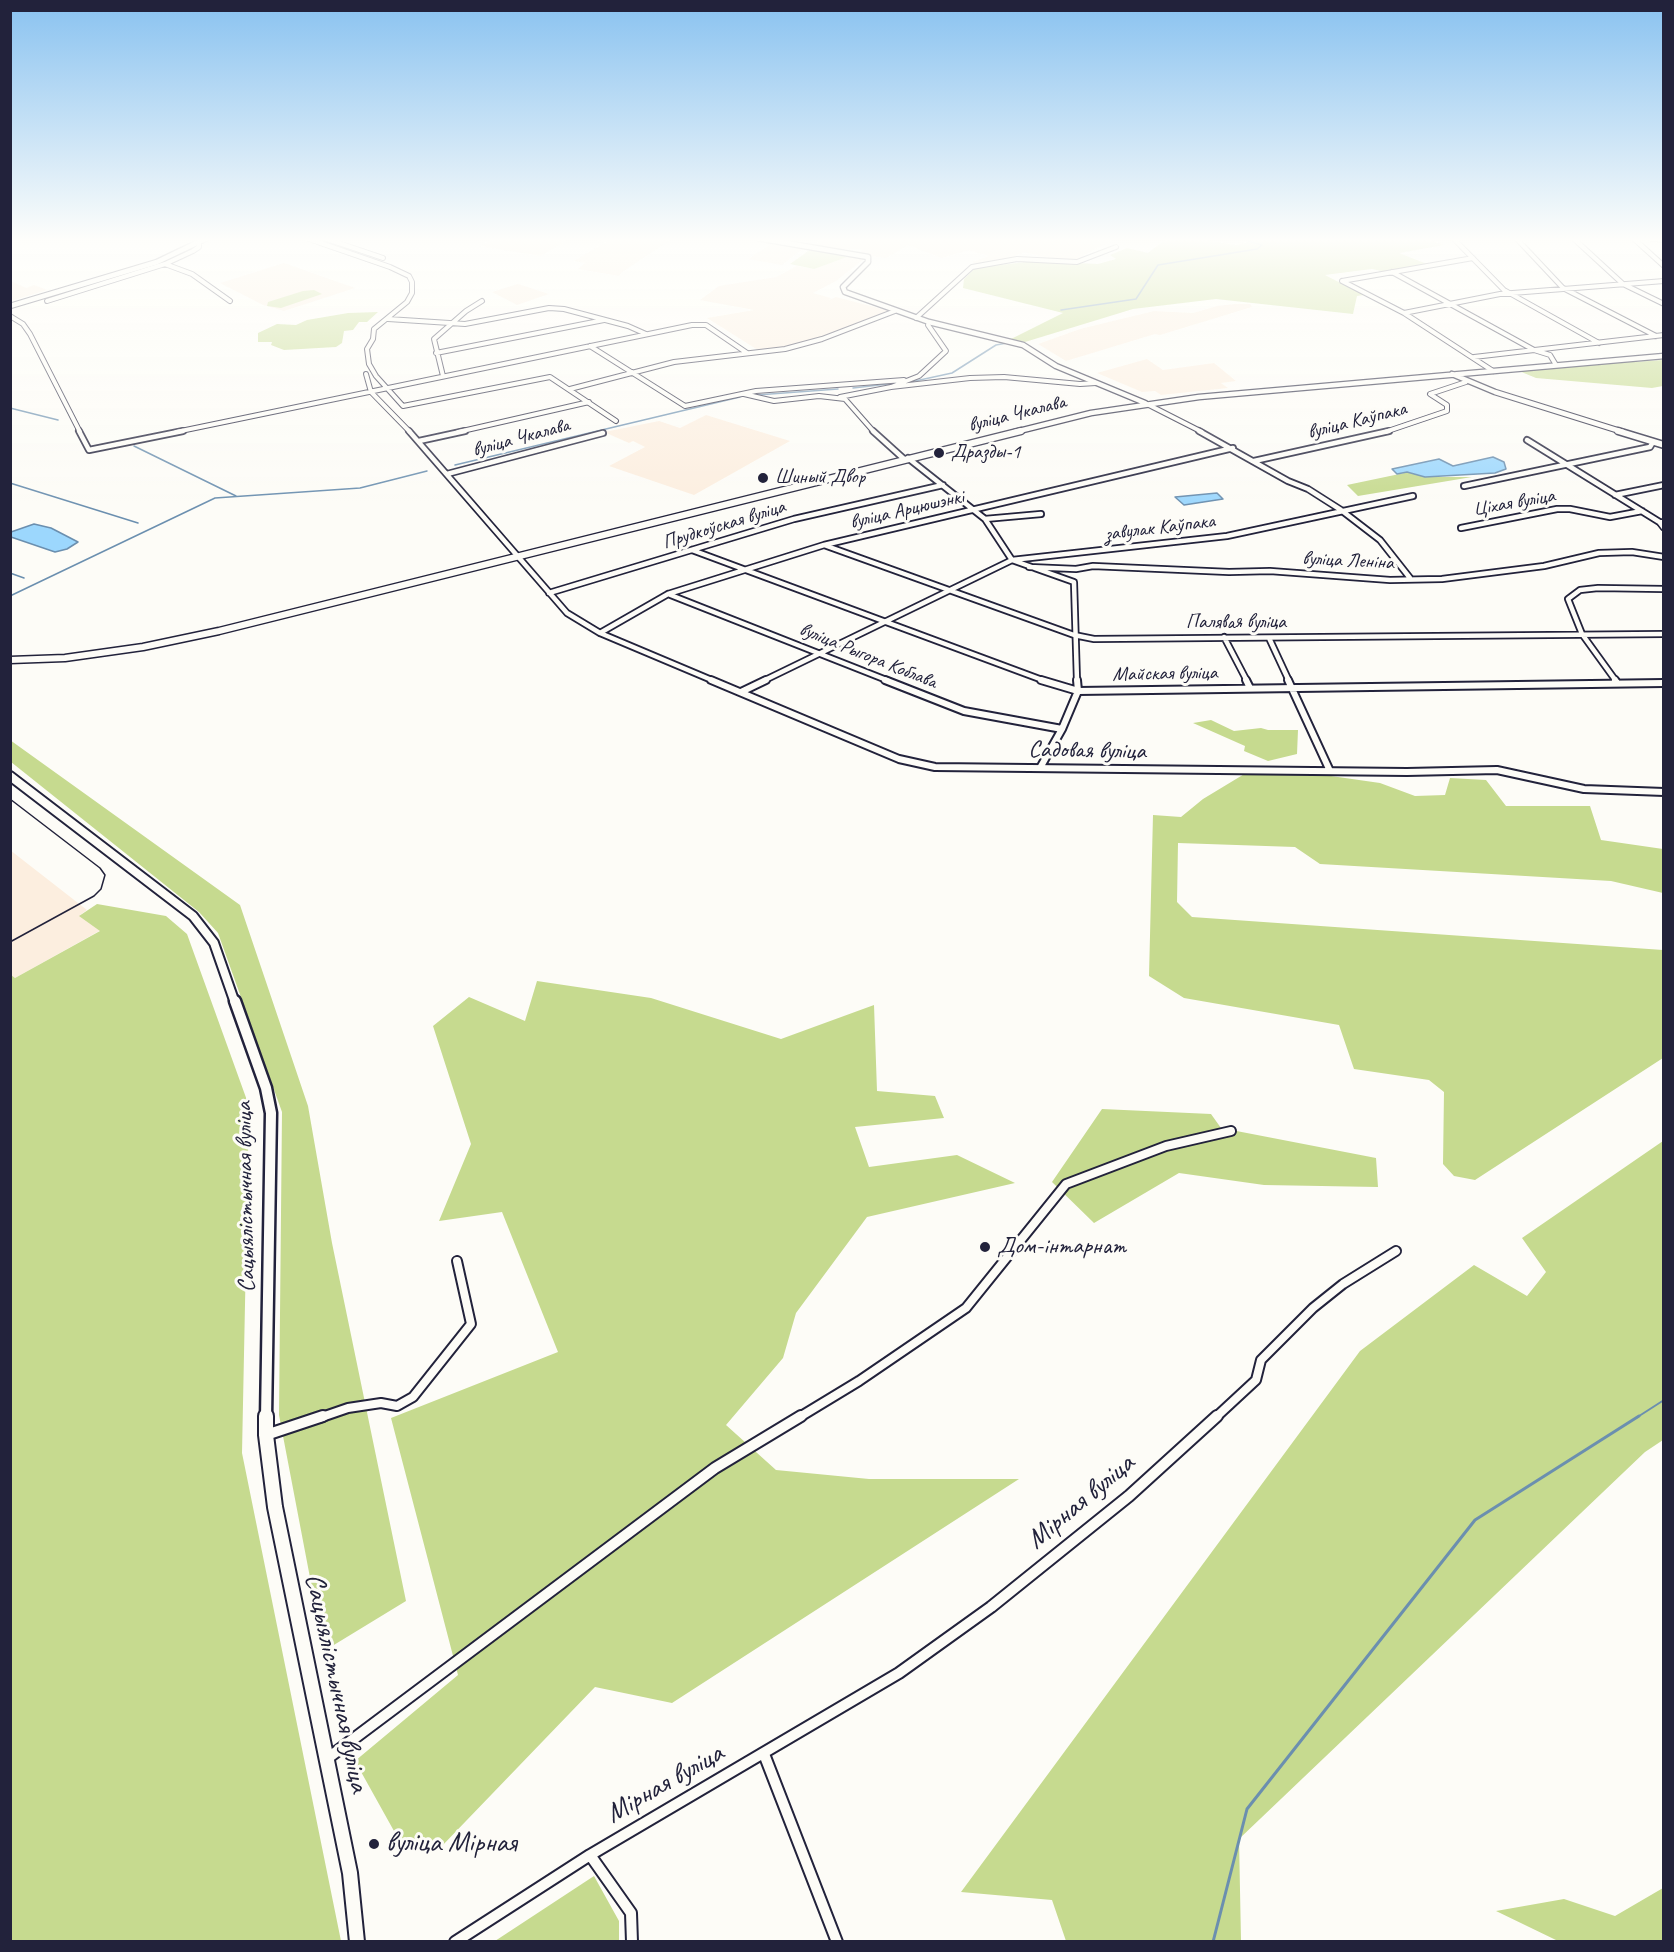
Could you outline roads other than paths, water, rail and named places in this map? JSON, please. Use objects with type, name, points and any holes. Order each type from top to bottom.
[{"type":"main road","points":[[961,329],[1023,345],[1056,366],[1145,404]]},
{"type":"main road","name":"вуліца Чкалава","points":[[10,660],[66,658],[143,647],[375,594],[1090,413],[1145,404],[1664,356]]},
{"type":"main road","points":[[1452,374],[1466,382],[1664,445]]},
{"type":"main road","name":"Сацыялістычная вуліца","points":[[10,776],[193,916],[214,943],[266,1088],[271,1113],[266,1435],[275,1507],[350,1873],[357,1941]]},
{"type":"street","points":[[27,329],[89,450],[674,329]]},
{"type":"street","points":[[374,329],[367,356],[376,376],[386,388]]},
{"type":"street","points":[[443,376],[434,339],[445,329]]},
{"type":"street","points":[[436,353],[556,329]]},
{"type":"street","points":[[632,329],[647,335]]},
{"type":"street","points":[[712,329],[747,353]]},
{"type":"street","points":[[570,389],[674,362],[769,352],[822,339],[848,329]]},
{"type":"street","points":[[591,347],[685,406],[741,394],[846,386],[904,380],[919,376],[946,351],[931,329]]},
{"type":"street","points":[[1430,329],[1493,371]]},
{"type":"street","points":[[1498,329],[1534,350],[1550,355],[1556,365]]},
{"type":"street","points":[[1574,329],[1599,343]]},
{"type":"street","points":[[1643,329],[1656,336]]},
{"type":"street","points":[[1474,357],[1664,335]]},
{"type":"street","points":[[366,374],[371,392]]},
{"type":"street","name":"вуліца Чкалава","points":[[386,388],[403,406],[550,376],[616,421]]},
{"type":"street","name":"вуліца Чкалава","points":[[891,387],[993,378],[1096,383]]},
{"type":"street","points":[[741,394],[774,400],[842,396],[891,387],[904,380]]},
{"type":"street","name":"вуліца Каўпака","points":[[1254,461],[1373,435],[1447,411],[1447,405],[1430,394],[1466,382]]},
{"type":"street","points":[[842,396],[846,386]]},
{"type":"street","name":"Садовая вуліца","points":[[371,392],[419,441],[567,613],[600,633],[899,759],[935,766],[1040,768],[1497,770],[1584,789],[1664,792]]},
{"type":"street","points":[[842,396],[883,442],[943,485],[985,519],[1012,560],[1074,582]]},
{"type":"street","points":[[419,441],[589,402]]},
{"type":"street","points":[[1145,404],[1233,448],[1341,510],[1380,540],[1410,578]]},
{"type":"street","name":"вуліца Чкалава","points":[[447,474],[603,434]]},
{"type":"street","points":[[1527,440],[1663,524]]},
{"type":"street","points":[[1464,486],[1650,447],[1653,442]]},
{"type":"street","name":"вуліца Арцюшэнкі","points":[[600,633],[668,594],[824,545],[1233,448]]},
{"type":"street","name":"Прудкоўская вуліца","points":[[549,592],[794,519],[943,485]]},
{"type":"street","points":[[1615,495],[1664,485]]},
{"type":"street","name":"завулак Каўпака","points":[[741,692],[1012,560],[1227,536],[1413,496]]},
{"type":"street","name":"Ціхая вуліца","points":[[1461,528],[1557,509],[1570,509],[1610,517],[1642,511]]},
{"type":"street","points":[[985,519],[1041,514]]},
{"type":"street","name":"Палявая вуліца","points":[[824,545],[1074,635],[1094,639],[1664,634]]},
{"type":"street","name":"Майская вуліца","points":[[692,550],[889,621],[1063,688],[1078,691],[1250,688],[1291,690],[1664,683]]},
{"type":"street","name":"вуліца Леніна","points":[[1029,567],[1076,569],[1093,566],[1229,572],[1269,571],[1390,580],[1442,579],[1510,570],[1599,553],[1632,552],[1664,557]]},
{"type":"street","points":[[1040,768],[1062,729],[1078,691],[1074,635],[1076,569]]},
{"type":"street","points":[[1617,683],[1582,634],[1568,599],[1580,590],[1598,588],[1664,589]]},
{"type":"street","name":"вуліца Рыгора Коблава","points":[[668,594],[964,711],[1062,729]]},
{"type":"street","points":[[1224,637],[1250,688]]},
{"type":"street","points":[[1269,638],[1330,771]]},
{"type":"street","points":[[328,1758],[715,1468],[859,1381],[966,1308],[1066,1184],[1166,1146],[1232,1131]]},
{"type":"street","name":"Мірная вуліца","points":[[455,1941],[590,1855],[899,1673],[1000,1600],[1129,1496],[1256,1380],[1261,1360],[1314,1308],[1344,1284],[1396,1251]]},
{"type":"street","points":[[266,1435],[348,1408],[381,1403],[397,1406],[413,1397],[471,1324],[457,1261]]},
{"type":"street","name":"Мірная вуліца","points":[[764,1754],[837,1941]]},
{"type":"street","points":[[590,1855],[631,1913],[632,1941]]},
{"type":"water","points":[[1493,457],[1504,462],[1506,469],[1495,473],[1425,477],[1407,472],[1397,474],[1392,469],[1439,459],[1453,466]]},
{"type":"water","points":[[1217,493],[1223,499],[1184,505],[1175,497]]},
{"type":"water","points":[[34,524],[51,528],[78,542],[67,549],[55,552],[11,537],[11,532]]},
{"type":"waterway","points":[[906,383],[952,373],[996,345],[1007,343]]},
{"type":"waterway","points":[[853,388],[888,384]]},
{"type":"waterway","points":[[757,395],[838,389]]},
{"type":"waterway","points":[[455,465],[740,397]]},
{"type":"waterway","points":[[10,408],[58,420]]},
{"type":"waterway","points":[[134,446],[236,496]]},
{"type":"waterway","points":[[10,596],[215,498],[360,488],[427,471]]},
{"type":"waterway","points":[[10,483],[138,523]]},
{"type":"waterway","points":[[10,573],[24,578]]},
{"type":"waterway","points":[[1636,1418],[1664,1400]]},
{"type":"waterway","points":[[1213,1942],[1247,1809],[1475,1520],[1639,1416]]},
{"type":"tram line","points":[[10,799],[100,868],[105,875],[101,889],[94,896],[10,942]]},
{"type":"place","name":"Дразды-1","points":[[939,453]]},
{"type":"place","name":"Шиный Двор","points":[[763,478]]},
{"type":"place","name":"Дом-інтарнат","points":[[985,1247]]},
{"type":"place","name":"вуліца Мірная","points":[[374,1844]]}]
